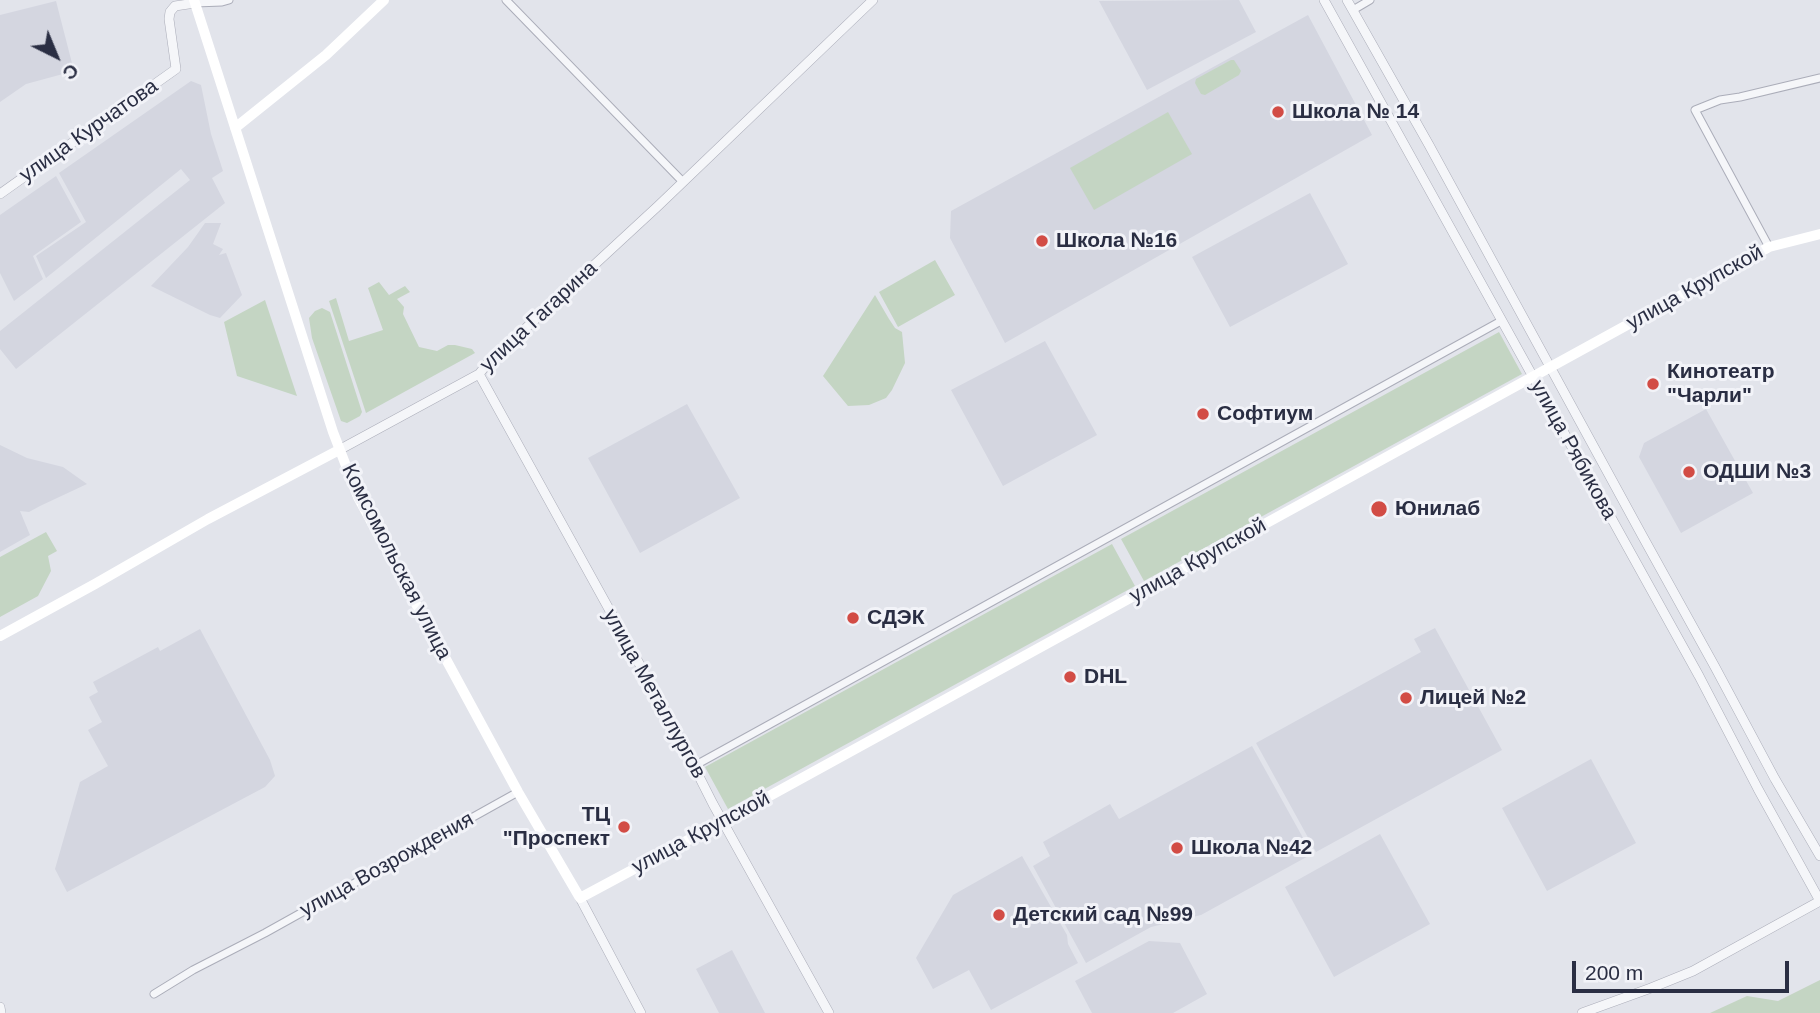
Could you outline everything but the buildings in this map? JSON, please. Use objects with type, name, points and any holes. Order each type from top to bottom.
[{"type":"main road","points":[[235,128],[326,55],[384,0]]},
{"type":"main road","name":"Комсомольская улица","points":[[194,1],[339,450],[358,498],[518,792],[580,898]]},
{"type":"main road","name":"улица Крупской","points":[[580,898],[1769,247],[1820,234]]},
{"type":"main road","name":"улица Гагарина","points":[[0,636],[208,519],[339,450]]},
{"type":"main road","points":[[0,626],[23,623]]},
{"type":"street","points":[[194,1],[229,0]]},
{"type":"street","points":[[506,0],[683,183]]},
{"type":"street","name":"улица Гагарина","points":[[339,450],[479,374],[873,0]]},
{"type":"street","name":"улица Рябикова","points":[[1324,0],[1699,676],[1820,901]]},
{"type":"street","name":"улица Рябикова","points":[[1347,0],[1775,779],[1820,856]]},
{"type":"street","points":[[1353,10],[1370,0]]},
{"type":"street","name":"улица Курчатова","points":[[0,194],[176,69],[170,12],[175,6],[194,1]]},
{"type":"street","points":[[1769,247],[1695,110],[1720,100],[1820,78]]},
{"type":"street","points":[[1382,105],[1389,106],[1396,102],[1400,95]]},
{"type":"street","points":[[694,766],[1501,321]]},
{"type":"street","name":"улица Металлургов","points":[[479,374],[829,1013]]},
{"type":"street","name":"улица Возрождения","points":[[154,994],[518,792]]},
{"type":"street","name":"Комсомольская улица","points":[[580,898],[641,1013]]},
{"type":"street","points":[[1582,1013],[1693,971],[1820,901]]},
{"type":"street","points":[[0,1007],[1,1013]]},
{"type":"shaded area","points":[[1239,0],[1256,32],[1147,90],[1099,1]]},
{"type":"shaded area","points":[[56,1],[74,71],[26,84],[0,102],[0,15]]},
{"type":"shaded area","points":[[1308,15],[1372,135],[1005,343],[950,238],[951,211]]},
{"type":"shaded area","points":[[191,81],[201,85],[211,134],[223,171],[212,178],[225,203],[16,369],[0,349],[0,331],[190,180],[181,169],[46,278],[36,256],[86,222],[59,173]]},
{"type":"shaded area","points":[[56,176],[81,222],[33,256],[43,279],[14,301],[0,273],[0,215]]},
{"type":"shaded area","points":[[1310,193],[1348,264],[1230,327],[1192,257]]},
{"type":"shaded area","points":[[205,223],[221,223],[213,244],[223,249],[219,255],[226,253],[242,295],[220,318],[151,286],[188,247]]},
{"type":"shaded area","points":[[1045,341],[1097,435],[1003,486],[951,390]]},
{"type":"shaded area","points":[[687,404],[740,498],[640,553],[588,458]]},
{"type":"shaded area","points":[[1706,409],[1753,493],[1681,533],[1639,457],[1644,443]]},
{"type":"shaded area","points":[[0,445],[27,458],[63,467],[87,484],[29,512],[20,511],[30,535],[0,552]]},
{"type":"shaded area","name":"Лицей №2","points":[[1435,628],[1502,750],[1316,852],[1256,743],[1421,652],[1414,639]]},
{"type":"shaded area","points":[[200,629],[270,760],[275,776],[265,787],[67,892],[55,869],[80,782],[108,766],[88,730],[102,722],[89,697],[98,692],[93,682],[158,647],[160,651]]},
{"type":"shaded area","name":"Школа №42","points":[[1252,746],[1312,854],[1201,915],[1151,927],[1086,963],[1033,866],[1050,856],[1043,842],[1110,804],[1119,819]]},
{"type":"shaded area","points":[[1591,759],[1636,843],[1547,891],[1502,808]]},
{"type":"shaded area","points":[[1380,834],[1430,924],[1334,977],[1285,887]]},
{"type":"shaded area","name":"Детский сад №99","points":[[1022,856],[1067,935],[1068,944],[1078,963],[991,1010],[969,970],[933,989],[916,958],[953,895]]},
{"type":"shaded area","points":[[1149,941],[1180,943],[1207,994],[1173,1013],[1092,1013],[1075,981]]},
{"type":"shaded area","points":[[732,950],[765,1013],[719,1013],[696,969]]},
{"type":"green space","points":[[1234,60],[1241,71],[1239,75],[1205,95],[1201,94],[1195,83],[1196,79]]},
{"type":"green space","points":[[1168,112],[1192,154],[1094,210],[1070,168]]},
{"type":"green space","points":[[935,260],[955,295],[898,327],[879,292]]},
{"type":"green space","points":[[379,282],[389,295],[405,286],[410,292],[397,299],[404,307],[403,314],[419,347],[437,351],[448,345],[455,345],[472,349],[475,353],[366,413],[329,301],[336,298],[349,341],[383,330],[368,288]]},
{"type":"green space","points":[[875,295],[895,328],[902,332],[905,363],[886,398],[869,405],[848,406],[823,376]]},
{"type":"green space","points":[[265,300],[297,396],[237,376],[224,322]]},
{"type":"green space","points":[[322,308],[330,312],[362,412],[347,423],[341,421],[312,338],[309,318]]},
{"type":"green space","points":[[1499,332],[1522,374],[1144,581],[1121,539]]},
{"type":"green space","points":[[46,532],[57,551],[48,556],[51,571],[38,596],[0,617],[0,557]]},
{"type":"green space","points":[[1112,544],[1135,586],[728,809],[705,767]]},
{"type":"green space","points":[[1820,980],[1820,1013],[1710,1013],[1747,996],[1778,1001]]},
{"type":"place","name":"Школа № 14","points":[[1278,112]]},
{"type":"place","name":"Школа №16","points":[[1042,241]]},
{"type":"place","name":"Кинотеатр \"Чарли\"","points":[[1653,384]]},
{"type":"place","name":"Софтиум","points":[[1203,414]]},
{"type":"place","name":"ОДШИ №3","points":[[1689,472]]},
{"type":"place","name":"Юнилаб","points":[[1379,509]]},
{"type":"place","name":"СДЭК","points":[[853,618]]},
{"type":"place","name":"DHL","points":[[1070,677]]},
{"type":"place","name":"Лицей №2","points":[[1406,698]]},
{"type":"place","name":"ТЦ \"Проспект","points":[[624,827]]},
{"type":"place","name":"Школа №42","points":[[1177,848]]},
{"type":"place","name":"Детский сад №99","points":[[999,915]]}]
